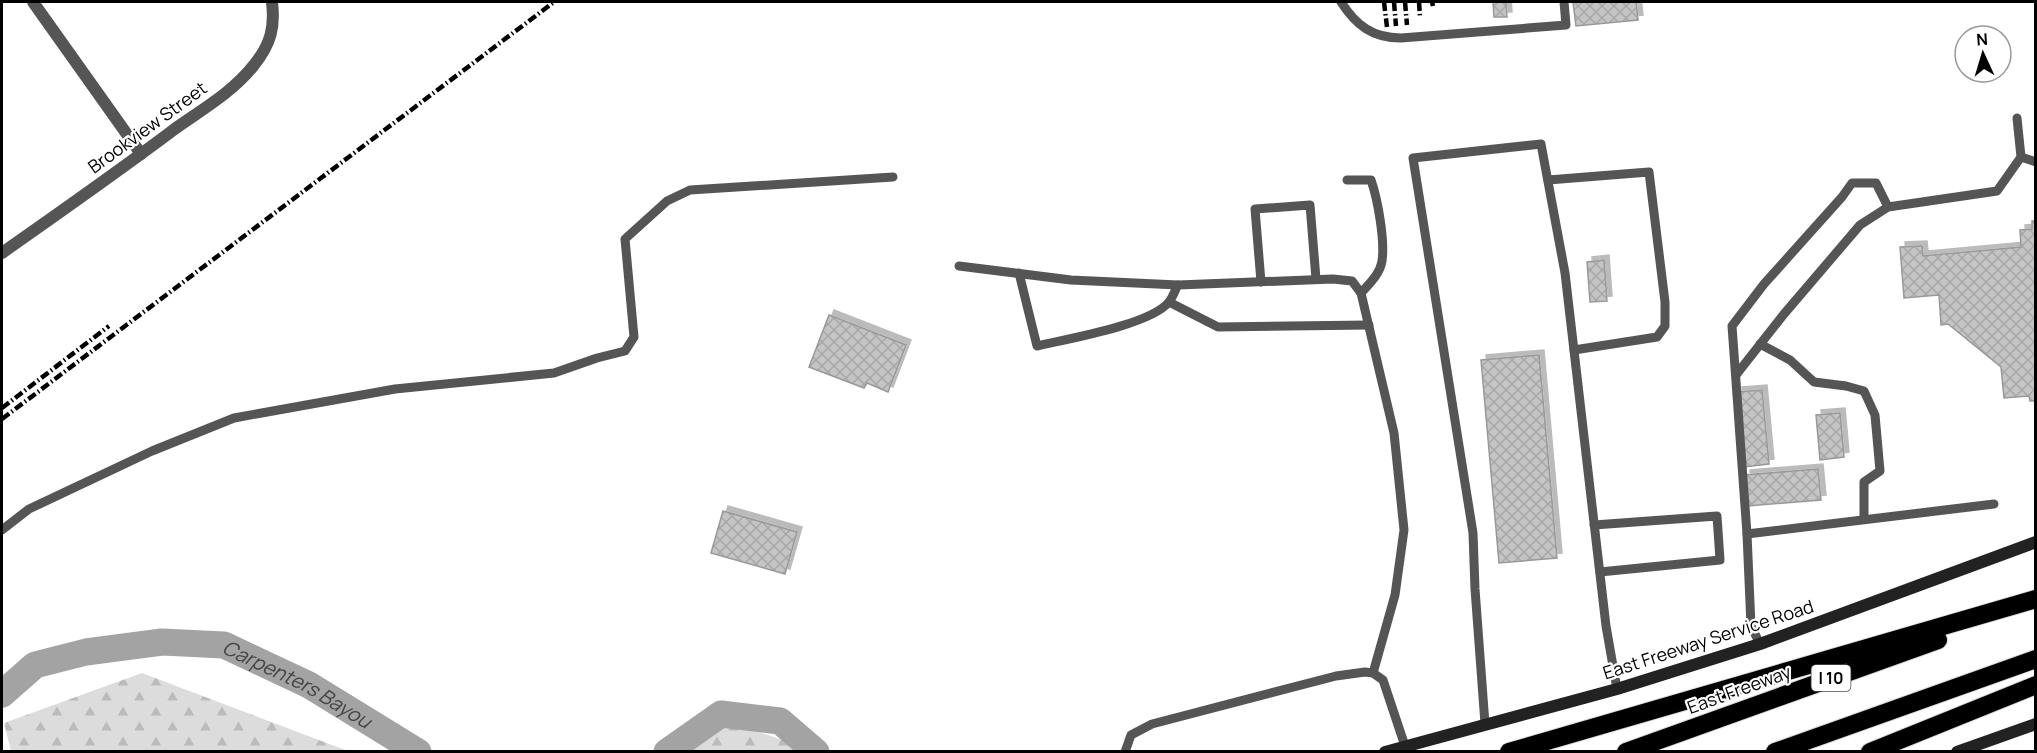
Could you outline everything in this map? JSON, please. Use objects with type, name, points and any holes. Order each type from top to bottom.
[{"type":"highway","points":[[1509,752],[2036,599]]},
{"type":"highway","name":"East Freeway","points":[[1626,752],[2036,605]]},
{"type":"highway","points":[[1775,752],[2036,659]]},
{"type":"highway","points":[[1870,752],[2036,685]]},
{"type":"main road","name":"East Freeway Service Road","points":[[1385,752],[1617,689],[1760,644],[2036,542]]},
{"type":"main road","points":[[1957,752],[2036,724]]},
{"type":"street","points":[[33,2],[141,154]]},
{"type":"street","name":"Brookview Street","points":[[2,253],[141,154],[245,76],[265,50],[271,36],[274,21],[272,2]]},
{"type":"lane","points":[[1341,2],[1351,17],[1363,28],[1380,36],[1401,39],[1566,25],[1564,2]]},
{"type":"lane","points":[[1736,375],[1860,225],[1888,207],[1997,191],[2021,157],[2017,118]]},
{"type":"lane","points":[[1485,724],[1474,589],[1473,533],[1413,158],[1541,144],[1565,273],[1606,626],[1617,689]]},
{"type":"lane","points":[[2021,157],[2036,162]]},
{"type":"lane","points":[[1548,180],[1649,172],[1665,302],[1665,326],[1657,337],[1574,350]]},
{"type":"lane","points":[[2,530],[29,509],[152,451],[234,418],[395,388],[554,373],[625,351],[634,337],[625,239],[667,201],[690,190],[893,177]]},
{"type":"lane","points":[[1347,180],[1371,180],[1376,194],[1382,262],[1376,275],[1361,293]]},
{"type":"lane","points":[[1760,644],[1751,626],[1747,534],[1732,326],[1764,284],[1852,183],[1876,183],[1888,207]]},
{"type":"lane","points":[[1261,282],[1255,209],[1310,205],[1316,279]]},
{"type":"lane","points":[[959,266],[1071,279],[1178,285],[1316,279],[1352,281],[1361,293],[1394,433],[1404,530],[1395,595],[1373,673]]},
{"type":"lane","points":[[1018,273],[1036,346],[1104,330],[1153,314],[1169,302],[1178,285]]},
{"type":"lane","points":[[1169,302],[1218,327],[1369,325]]},
{"type":"lane","points":[[1760,344],[1790,360],[1814,382],[1864,391],[1875,415],[1880,471],[1864,482],[1864,519]]},
{"type":"lane","points":[[1747,534],[1994,504]]},
{"type":"lane","points":[[1594,525],[1717,516],[1720,560],[1600,572]]},
{"type":"lane","points":[[1125,752],[1127,740],[1131,735],[1152,724],[1336,676],[1373,673],[1383,680],[1405,746]]},
{"type":"green space","points":[[142,673],[348,751],[11,751],[4,723]]},
{"type":"green space","points":[[727,721],[814,751],[680,751]]},
{"type":"building","points":[[1493,2],[1506,2],[1507,17],[1494,17]]},
{"type":"building","points":[[1573,2],[1636,2],[1638,20],[1576,26]]},
{"type":"building","points":[[2032,221],[2036,221],[2036,401],[2030,401],[2029,396],[2004,398],[2001,367],[1948,324],[1941,325],[1939,295],[1904,298],[1900,247],[1922,246],[1923,256],[2021,247],[2020,230],[2032,229]]},
{"type":"building","points":[[1604,260],[1607,301],[1590,302],[1587,262]]},
{"type":"building","points":[[829,315],[906,345],[888,392],[867,383],[864,388],[809,367]]},
{"type":"building","points":[[1539,355],[1557,558],[1499,563],[1481,360]]},
{"type":"building","points":[[1762,390],[1769,464],[1744,467],[1737,392]]},
{"type":"building","points":[[1840,413],[1844,457],[1820,460],[1816,415]]},
{"type":"building","points":[[1818,469],[1821,500],[1748,506],[1745,475]]},
{"type":"building","points":[[723,511],[797,532],[785,574],[711,553]]},
{"type":"waterway","name":"Carpenters Bayou","points":[[2,694],[35,665],[86,652],[162,642],[224,645],[309,685],[418,752]]},
{"type":"waterway","name":"Carpenters Bayou","points":[[667,752],[721,714],[780,721],[816,752]]},
{"type":"railway","points":[[2,419],[554,2]]},
{"type":"railway","points":[[1384,2],[1387,27]]},
{"type":"railway","points":[[1394,2],[1396,26]]},
{"type":"railway","points":[[1405,2],[1407,25]]},
{"type":"railway","points":[[1419,2],[1420,17]]},
{"type":"railway","points":[[1432,2],[1433,6]]},
{"type":"railway","points":[[2,408],[109,326]]}]
